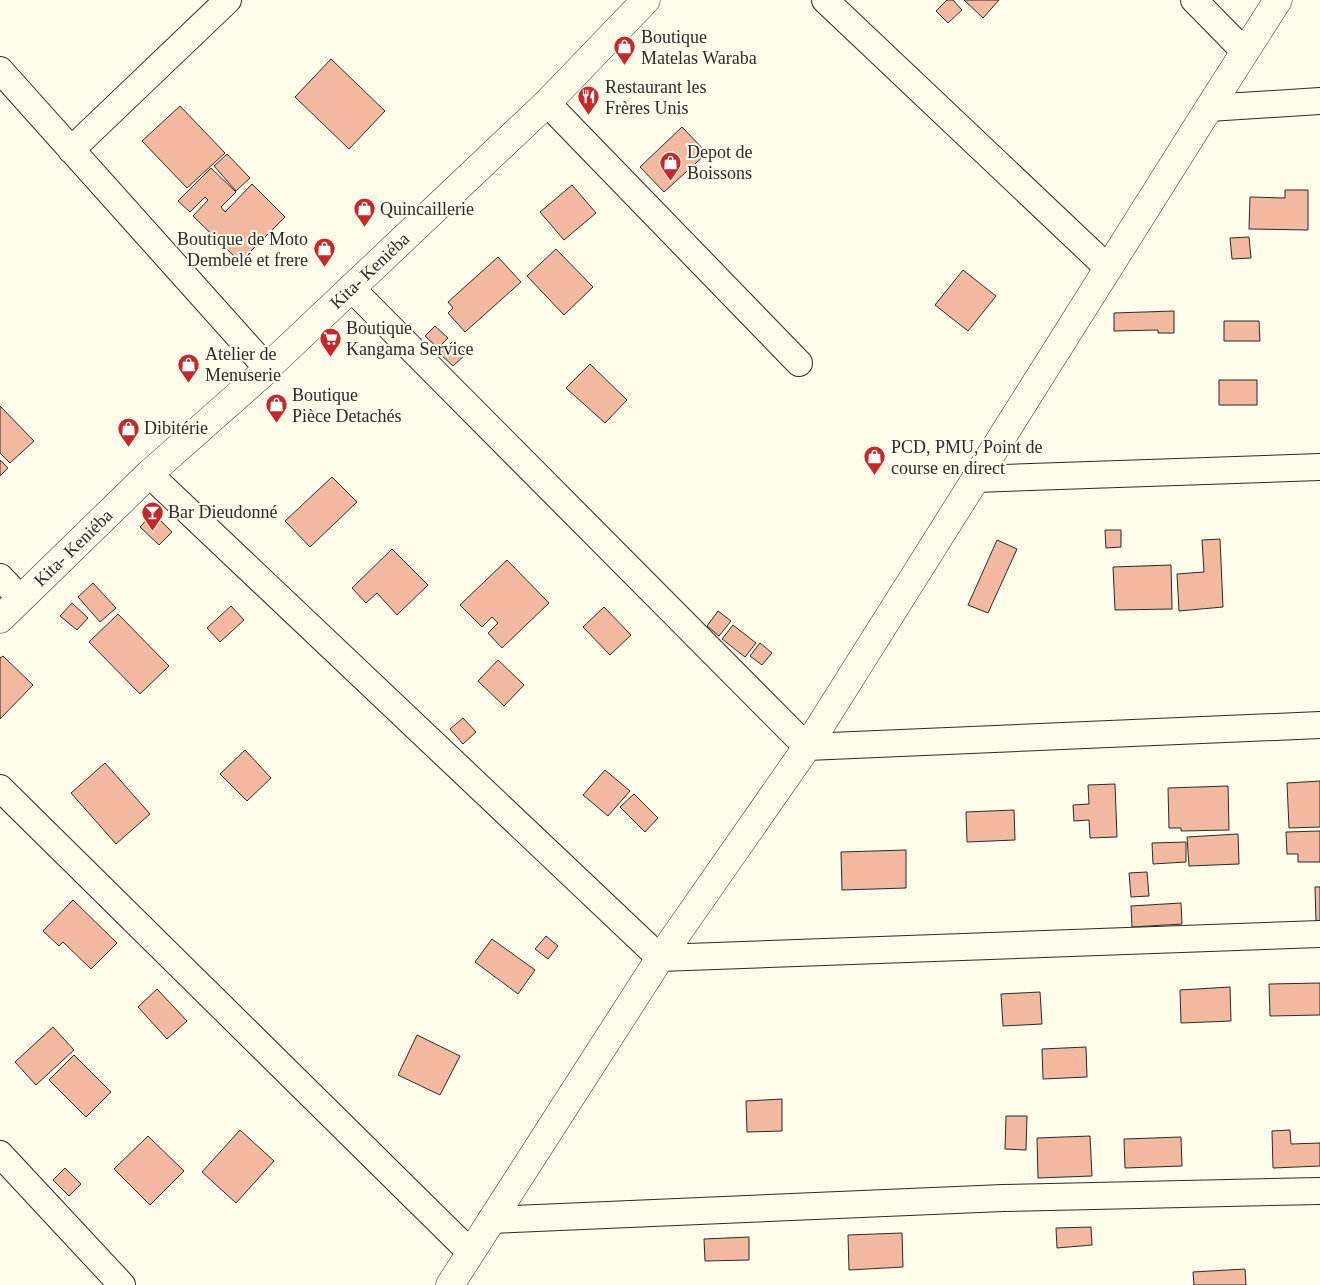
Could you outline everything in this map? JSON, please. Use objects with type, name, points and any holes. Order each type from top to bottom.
[{"type":"street","points":[[71,150],[228,0]]},
{"type":"street","name":"Kita- Keniéba","points":[[0,619],[149,474],[262,374],[547,103],[646,0]]},
{"type":"street","points":[[825,0],[1108,268]]},
{"type":"street","points":[[1194,0],[1244,52]]},
{"type":"street","points":[[450,1285],[660,958],[807,747],[1278,0]]},
{"type":"street","points":[[0,70],[267,368]]},
{"type":"street","points":[[1209,108],[1320,101]]},
{"type":"street","points":[[547,103],[799,363]]},
{"type":"street","points":[[351,288],[807,747],[1320,725]]},
{"type":"street","points":[[975,479],[1320,467]]},
{"type":"street","points":[[149,474],[660,958],[1320,934]]},
{"type":"street","points":[[0,577],[20,599]]},
{"type":"street","points":[[0,788],[470,1252]]},
{"type":"street","points":[[0,1154],[122,1285]]},
{"type":"street","points":[[491,1220],[1004,1198],[1320,1191]]},
{"type":"building","points":[[947,0],[953,0],[962,10],[948,23],[936,11]]},
{"type":"building","points":[[964,0],[999,0],[983,18]]},
{"type":"building","points":[[331,59],[385,111],[349,149],[295,97]]},
{"type":"building","points":[[180,106],[225,153],[187,188],[142,141]]},
{"type":"building","points":[[682,127],[707,153],[664,192],[640,167]]},
{"type":"building","points":[[227,154],[250,178],[236,191],[214,166]]},
{"type":"building","points":[[211,168],[236,192],[221,207],[225,212],[252,184],[285,217],[240,262],[193,216],[208,200],[205,197],[190,212],[178,201]]},
{"type":"building","points":[[572,185],[596,213],[564,240],[540,212]]},
{"type":"building","points":[[1285,190],[1308,190],[1308,230],[1249,229],[1250,197],[1285,198]]},
{"type":"building","points":[[1249,237],[1251,258],[1232,259],[1230,238]]},
{"type":"building","points":[[556,249],[593,287],[564,315],[527,276]]},
{"type":"building","points":[[498,257],[521,282],[465,332],[448,313],[453,308],[448,302]]},
{"type":"building","points":[[963,270],[996,296],[968,331],[935,305]]},
{"type":"building","points":[[1174,311],[1174,333],[1158,333],[1158,330],[1114,331],[1114,313]]},
{"type":"building","points":[[1224,321],[1259,321],[1260,341],[1224,341]]},
{"type":"building","points":[[435,326],[448,338],[438,348],[425,336]]},
{"type":"building","points":[[453,341],[466,354],[453,366],[440,354]]},
{"type":"building","points":[[590,364],[627,400],[605,423],[566,388]]},
{"type":"building","points":[[1219,380],[1257,380],[1257,405],[1219,405]]},
{"type":"building","points":[[0,406],[34,441],[10,463],[0,453]]},
{"type":"building","points":[[0,460],[8,468],[0,476]]},
{"type":"building","points":[[332,477],[357,502],[310,547],[285,521]]},
{"type":"building","points":[[153,513],[172,532],[159,545],[140,527]]},
{"type":"building","points":[[1105,530],[1121,530],[1121,547],[1106,548]]},
{"type":"building","points":[[1220,539],[1223,607],[1179,611],[1177,574],[1204,572],[1202,540]]},
{"type":"building","points":[[997,540],[1017,549],[988,613],[968,605]]},
{"type":"building","points":[[392,549],[428,585],[397,615],[377,593],[366,603],[352,588]]},
{"type":"building","points":[[507,560],[549,603],[502,648],[488,633],[498,623],[492,617],[482,627],[460,605]]},
{"type":"building","points":[[1171,565],[1172,609],[1115,610],[1113,567]]},
{"type":"building","points":[[93,583],[116,608],[100,622],[78,597]]},
{"type":"building","points":[[72,603],[88,618],[77,630],[60,616]]},
{"type":"building","points":[[231,606],[244,620],[220,642],[207,628]]},
{"type":"building","points":[[604,607],[631,635],[610,655],[583,627]]},
{"type":"building","points":[[718,611],[731,621],[719,636],[707,626]]},
{"type":"building","points":[[118,614],[169,666],[140,694],[89,642]]},
{"type":"building","points":[[733,625],[756,643],[745,657],[722,639]]},
{"type":"building","points":[[760,643],[772,653],[762,665],[750,656]]},
{"type":"building","points":[[3,656],[33,685],[0,719],[0,658]]},
{"type":"building","points":[[498,660],[524,685],[504,706],[478,681]]},
{"type":"building","points":[[463,718],[476,732],[463,744],[450,729]]},
{"type":"building","points":[[245,750],[271,778],[247,801],[220,774]]},
{"type":"building","points":[[105,763],[150,814],[116,844],[71,793]]},
{"type":"building","points":[[605,770],[630,791],[608,816],[583,795]]},
{"type":"building","points":[[1320,781],[1320,827],[1289,828],[1287,783]]},
{"type":"building","points":[[1115,784],[1117,837],[1090,838],[1089,820],[1074,821],[1073,805],[1089,804],[1088,785]]},
{"type":"building","points":[[1228,786],[1229,830],[1181,831],[1181,828],[1169,828],[1168,788]]},
{"type":"building","points":[[634,794],[658,818],[645,832],[620,807]]},
{"type":"building","points":[[1014,810],[1015,840],[967,842],[966,812]]},
{"type":"building","points":[[1320,831],[1320,862],[1298,862],[1298,854],[1287,854],[1286,832]]},
{"type":"building","points":[[1238,834],[1239,864],[1189,866],[1187,837]]},
{"type":"building","points":[[1186,842],[1186,862],[1153,864],[1152,843]]},
{"type":"building","points":[[906,850],[906,888],[842,890],[841,852]]},
{"type":"building","points":[[1147,872],[1149,896],[1131,897],[1129,873]]},
{"type":"building","points":[[1315,887],[1320,887],[1320,921],[1316,921]]},
{"type":"building","points":[[73,900],[117,943],[91,969],[63,942],[59,946],[43,931]]},
{"type":"building","points":[[1181,903],[1182,924],[1132,927],[1131,906]]},
{"type":"building","points":[[546,936],[558,946],[548,959],[535,949]]},
{"type":"building","points":[[492,939],[535,970],[518,994],[475,962]]},
{"type":"building","points":[[1320,983],[1320,1015],[1270,1016],[1269,984]]},
{"type":"building","points":[[1230,987],[1231,1021],[1181,1023],[1180,990]]},
{"type":"building","points":[[157,989],[187,1021],[167,1039],[138,1007]]},
{"type":"building","points":[[1040,992],[1042,1024],[1003,1026],[1001,994]]},
{"type":"building","points":[[53,1027],[74,1050],[36,1085],[15,1062]]},
{"type":"building","points":[[417,1035],[460,1056],[440,1095],[398,1075]]},
{"type":"building","points":[[1086,1047],[1087,1077],[1043,1079],[1042,1049]]},
{"type":"building","points":[[74,1055],[111,1092],[86,1117],[49,1080]]},
{"type":"building","points":[[782,1099],[782,1131],[747,1132],[746,1101]]},
{"type":"building","points":[[1006,1116],[1027,1116],[1026,1150],[1005,1149]]},
{"type":"building","points":[[240,1130],[274,1161],[236,1203],[202,1172]]},
{"type":"building","points":[[1290,1130],[1291,1144],[1320,1143],[1320,1166],[1273,1168],[1272,1131]]},
{"type":"building","points":[[148,1136],[184,1171],[150,1205],[114,1169]]},
{"type":"building","points":[[1090,1136],[1092,1176],[1038,1178],[1037,1138]]},
{"type":"building","points":[[1181,1137],[1182,1166],[1125,1168],[1124,1139]]},
{"type":"building","points":[[65,1168],[81,1184],[69,1196],[53,1180]]},
{"type":"building","points":[[1091,1227],[1092,1245],[1057,1248],[1056,1228]]},
{"type":"building","points":[[902,1233],[903,1267],[849,1270],[848,1235]]},
{"type":"building","points":[[749,1237],[749,1260],[705,1261],[704,1239]]},
{"type":"building","points":[[1245,1269],[1246,1285],[1194,1285],[1193,1272]]},
{"type":"place","name":"Boutique Matelas Waraba","points":[[625,66]]},
{"type":"place","name":"Restaurant les Frères Unis","points":[[589,116]]},
{"type":"place","name":"Depot de Boissons","points":[[671,181]]},
{"type":"place","name":"Quincaillerie","points":[[364,228]]},
{"type":"place","name":"Boutique de Moto Dembelé et frere","points":[[324,268]]},
{"type":"place","name":"Boutique Kangama Service","points":[[330,357]]},
{"type":"place","name":"Atelier de Menuserie","points":[[189,383]]},
{"type":"place","name":"Boutique Pièce Detachés","points":[[276,424]]},
{"type":"place","name":"Dibitérie","points":[[128,447]]},
{"type":"place","name":"PCD, PMU, Point de course en direct","points":[[875,476]]},
{"type":"place","name":"Bar Dieudonné","points":[[152,531]]}]
